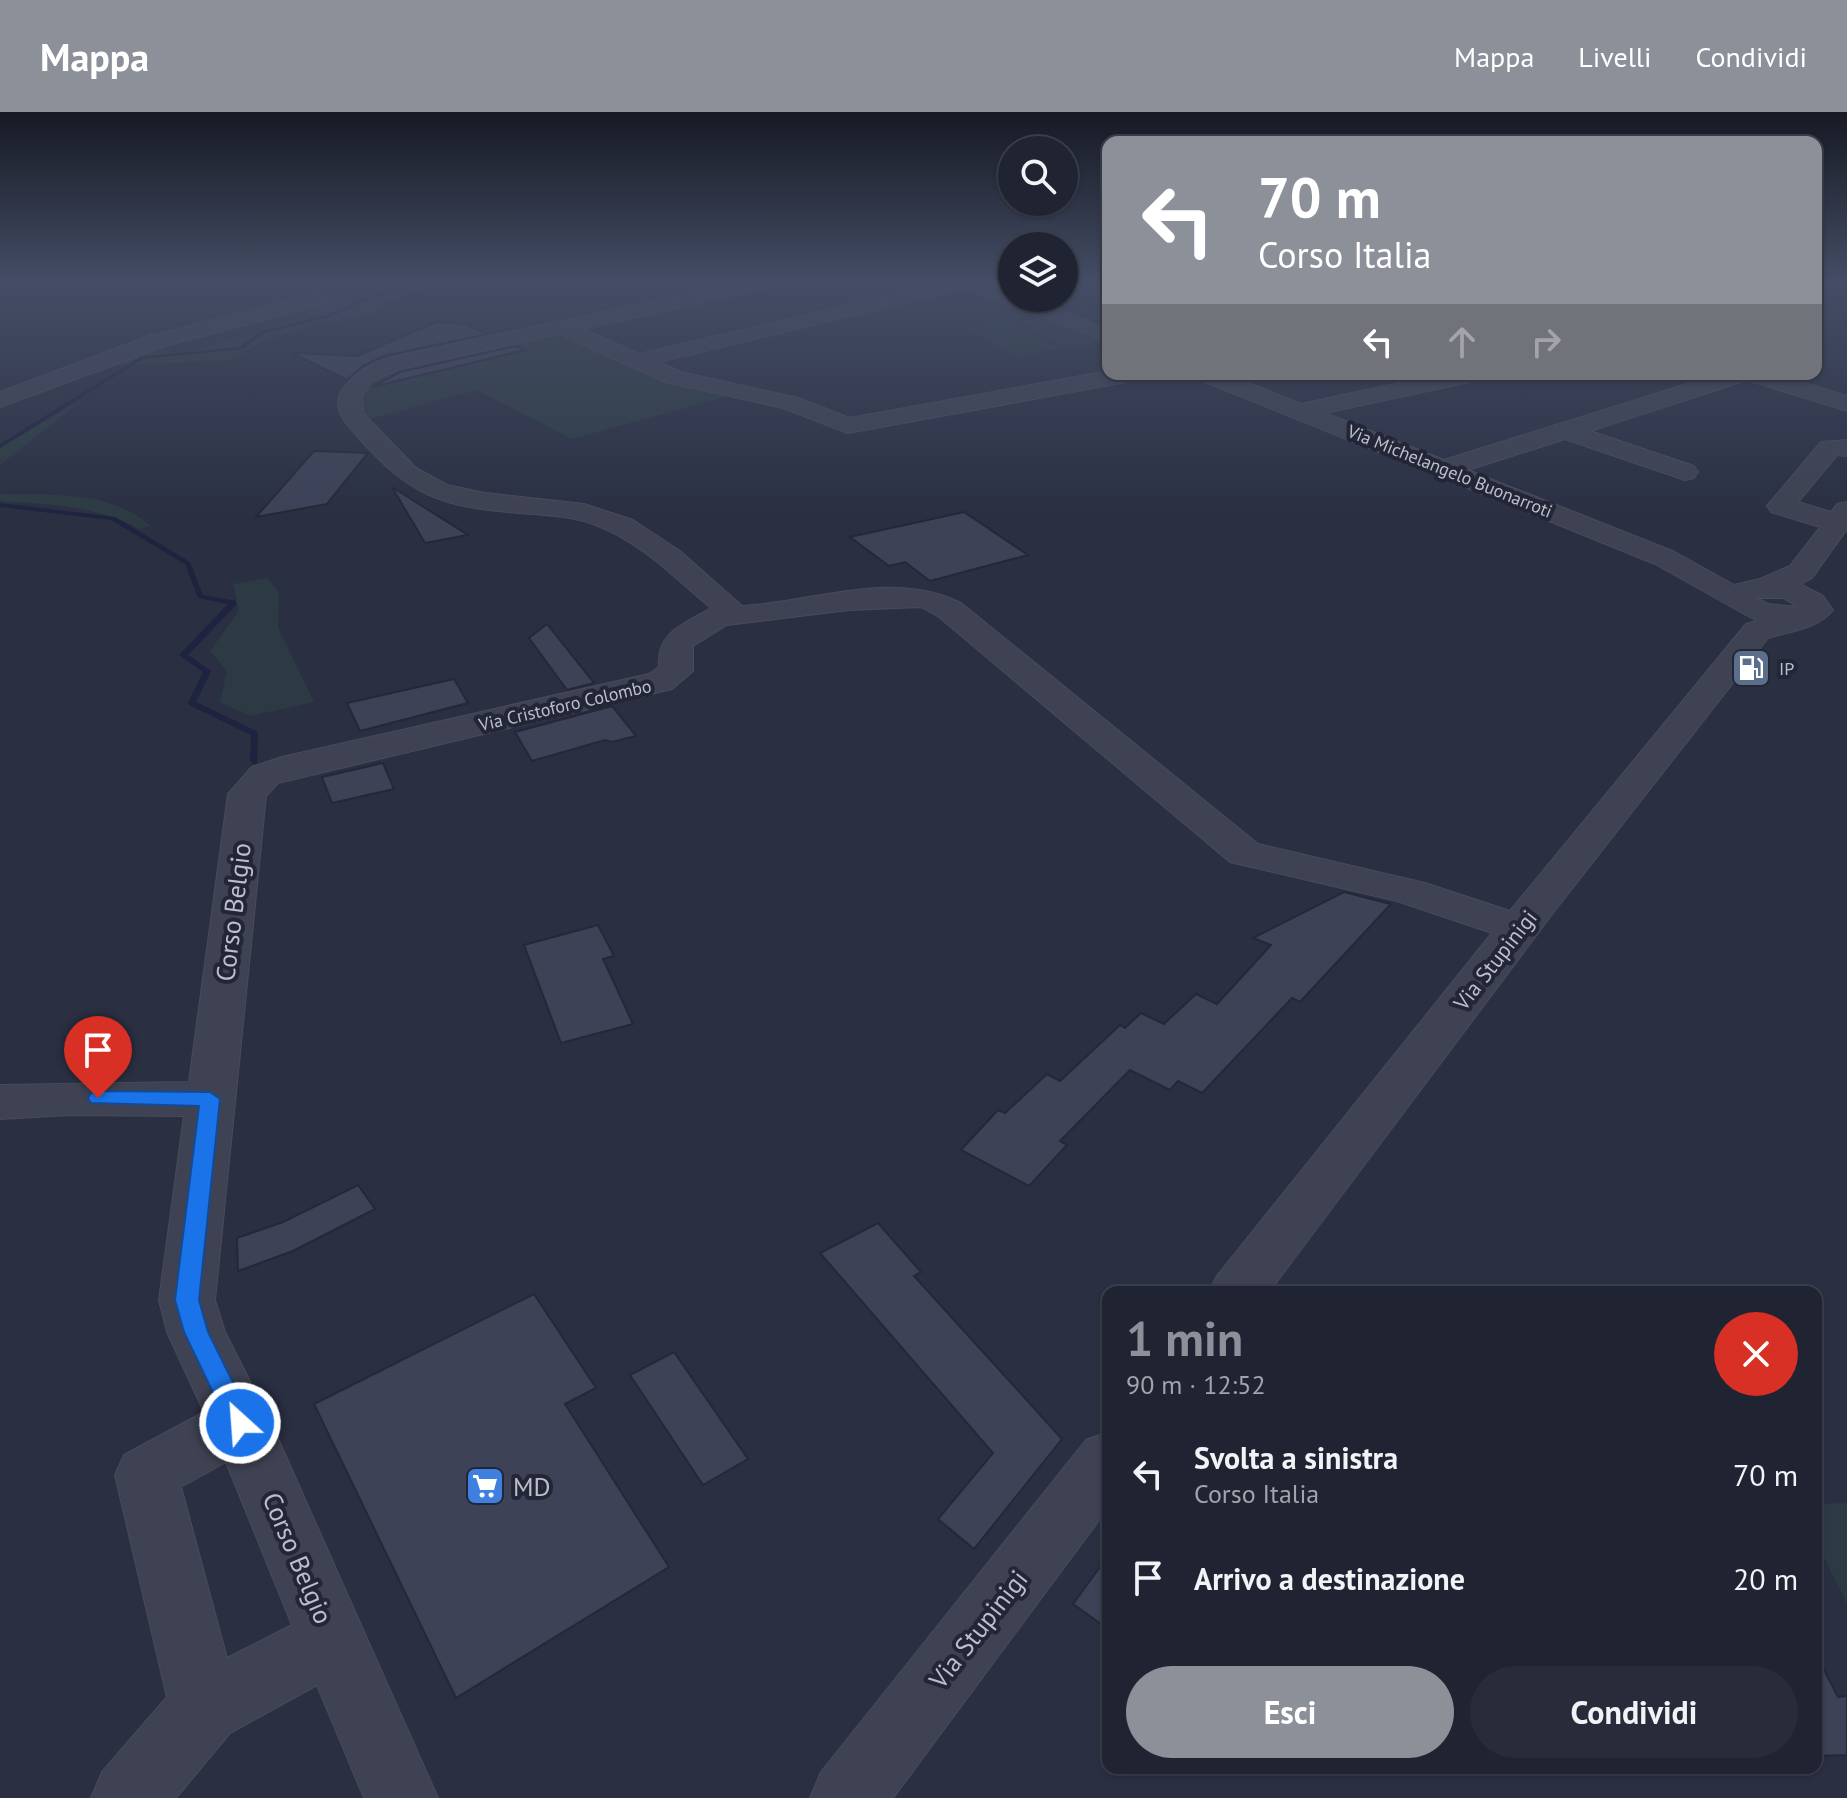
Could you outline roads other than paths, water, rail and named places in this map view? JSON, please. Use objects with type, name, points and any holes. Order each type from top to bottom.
[{"type":"street","points":[[0,400],[107,360]]},
{"type":"street","points":[[422,360],[376,370],[356,384],[350,396],[351,415],[402,468],[425,485],[477,499],[573,510],[624,527],[726,605],[726,616],[784,613],[891,597],[926,598],[950,610],[1244,853],[1410,892],[1519,928]]},
{"type":"street","points":[[633,360],[674,377],[790,403],[848,426],[1102,379]]},
{"type":"street","points":[[636,361],[641,360]]},
{"type":"street","name":"Via Michelangelo Buonarroti","points":[[1221,380],[1771,600]]},
{"type":"street","points":[[1300,411],[1446,380]]},
{"type":"street","points":[[1444,469],[1723,380]]},
{"type":"street","points":[[1771,380],[1847,404]]},
{"type":"street","points":[[1564,430],[1685,472]]},
{"type":"street","name":"Via Stupinigi","points":[[1842,516],[1781,506],[1830,447],[1847,448]]},
{"type":"street","name":"Via Stupinigi","points":[[1242,1286],[1771,600],[1842,516]]},
{"type":"street","name":"Via Cristoforo Colombo","points":[[282,768],[660,682],[676,671],[674,652],[678,641],[726,616]]},
{"type":"street","name":"Corso Belgio","points":[[282,768],[265,775],[247,794],[187,1300],[196,1332],[240,1423],[401,1798]]},
{"type":"street","points":[[0,1102],[70,1098],[210,1099]]},
{"type":"street","points":[[205,1708],[146,1475],[240,1423]]},
{"type":"street","name":"Via Stupinigi","points":[[847,1798],[1102,1467]]},
{"type":"street","points":[[128,1798],[205,1708],[333,1640]]},
{"type":"waterway","points":[[0,446],[139,360]]},
{"type":"waterway","points":[[0,505],[113,518],[188,563],[200,597],[233,603],[183,655],[207,671],[192,703],[255,734],[254,761]]},
{"type":"place","name":"IP","points":[[1751,668]]},
{"type":"place","name":"MD","points":[[485,1486]]}]
